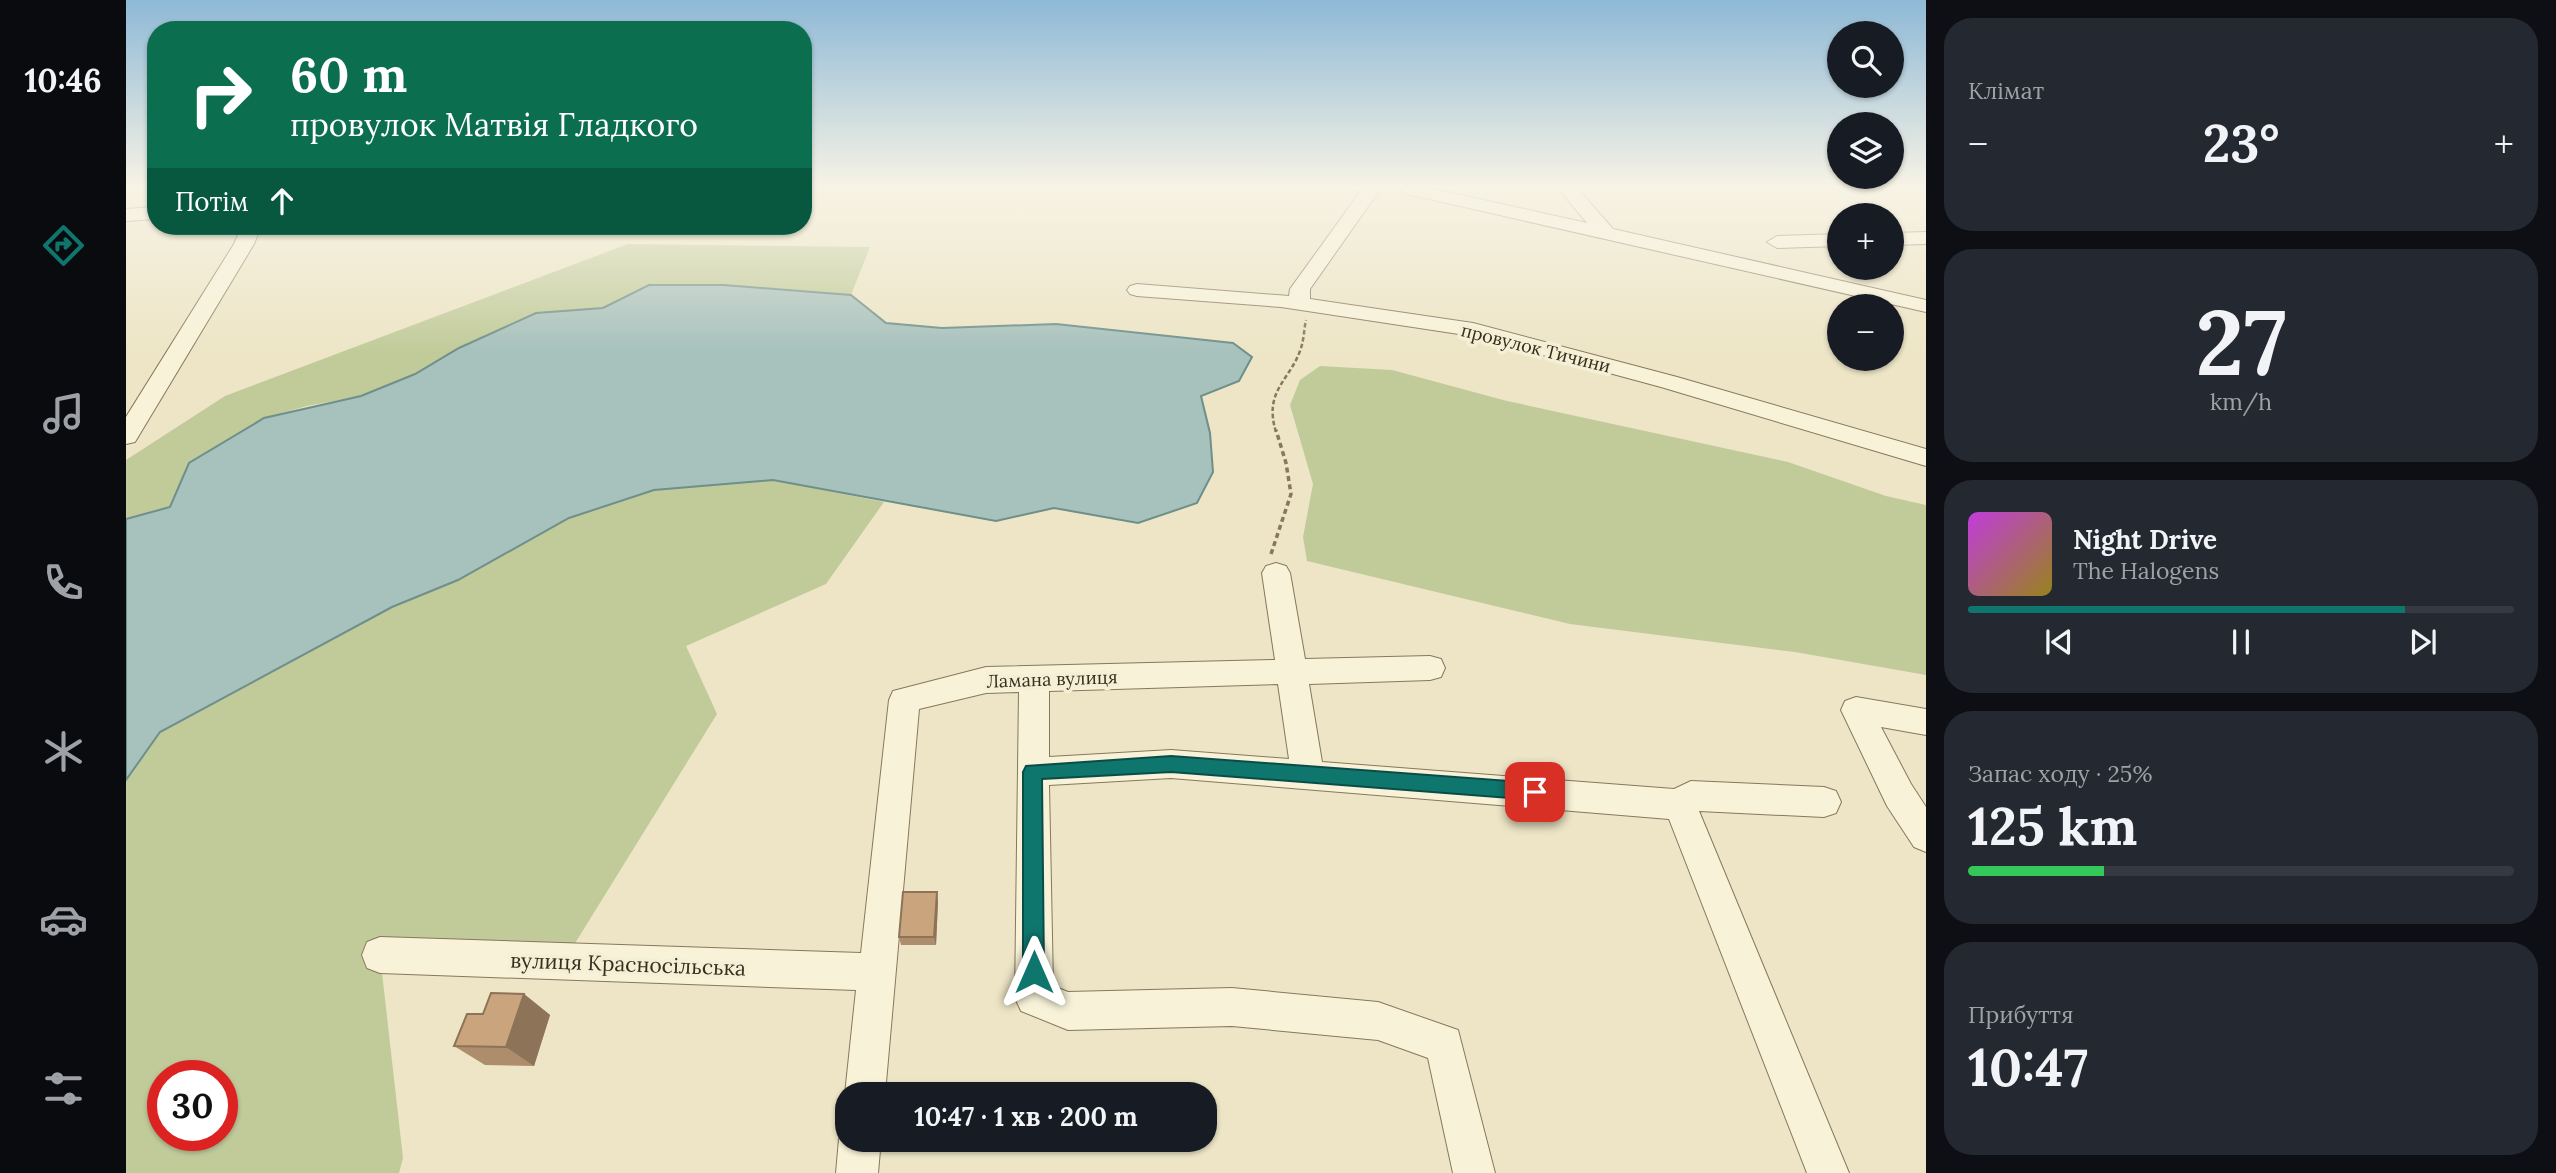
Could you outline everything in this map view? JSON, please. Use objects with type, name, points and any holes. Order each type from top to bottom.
[{"type":"street","points":[[126,436],[244,243]]},
{"type":"street","points":[[1299,304],[1300,289],[1333,243]]},
{"type":"street","points":[[1652,243],[1926,306]]},
{"type":"street","name":"провулок Тичини","points":[[1137,289],[1299,304],[1473,330],[1669,382],[1926,458]]},
{"type":"street","points":[[1276,573],[1308,775]]},
{"type":"street","name":"Ламана вулиця","points":[[866,1082],[904,700],[986,680],[1430,668]]},
{"type":"street","points":[[1034,678],[1034,998],[1068,1011],[1232,1007],[1378,1021],[1444,1044],[1474,1173]]},
{"type":"street","points":[[1926,722],[1856,710],[1899,795],[1926,836]]},
{"type":"street","points":[[1033,772],[1171,764],[1681,806],[1691,796],[1824,802]]},
{"type":"street","points":[[1681,806],[1828,1173]]},
{"type":"street","name":"вулиця Красносільська","points":[[380,955],[877,972]]},
{"type":"street","points":[[857,1173],[859,1152]]},
{"type":"path","points":[[1276,573],[1270,551],[1291,494],[1286,463],[1272,418],[1273,404],[1285,375],[1301,350],[1307,315],[1299,304]]},
{"type":"green space","points":[[628,244],[870,247],[851,295],[724,285],[649,285],[603,308],[536,313],[459,348],[415,373],[361,396],[307,406],[264,418],[189,463],[170,507],[126,519],[126,460],[225,396]]},
{"type":"green space","points":[[1320,366],[1392,370],[1507,401],[1788,462],[1886,496],[1926,505],[1926,675],[1795,652],[1570,624],[1307,561],[1303,537],[1313,484],[1290,405],[1300,380]]},
{"type":"green space","points":[[773,480],[884,502],[826,584],[686,646],[717,714],[564,961],[380,955],[403,1158],[399,1173],[126,1173],[126,780],[160,732],[392,607],[458,580],[569,518],[654,490]]},
{"type":"water","points":[[649,285],[724,285],[851,295],[886,323],[942,328],[1056,324],[1233,343],[1252,357],[1239,381],[1201,396],[1210,433],[1213,472],[1197,503],[1138,523],[1054,508],[996,521],[773,480],[654,490],[569,518],[458,580],[392,607],[160,732],[126,780],[126,519],[170,507],[189,463],[264,418],[361,396],[415,374],[459,348],[536,313],[603,308]]},
{"type":"building","points":[[903,892],[937,892],[934,937],[899,937]]},
{"type":"building","points":[[491,993],[524,994],[506,1047],[454,1046],[467,1014],[483,1014]]},
{"type":"route","points":[[1034,972],[1033,772],[1171,764],[1535,792]]}]
